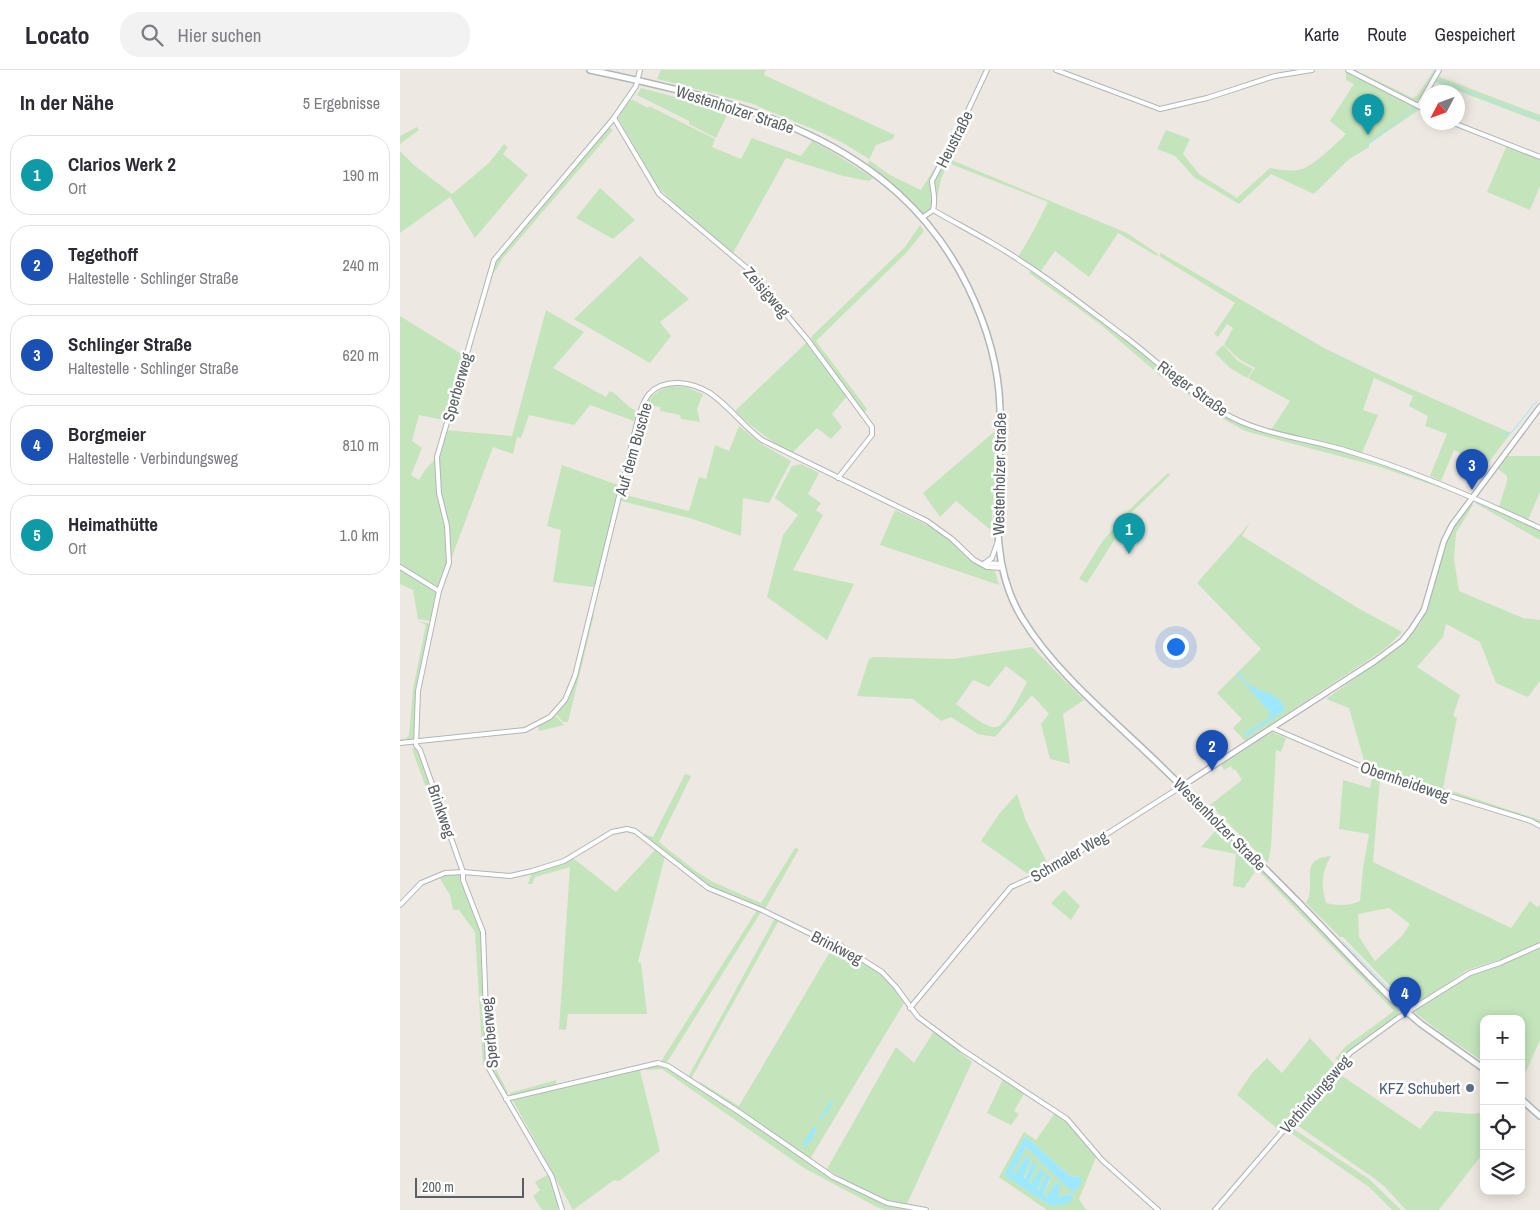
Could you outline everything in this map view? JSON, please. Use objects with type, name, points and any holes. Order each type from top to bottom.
[{"type":"main road","name":"Westenholzer Straße","points":[[590,70],[718,100],[806,132],[866,166],[922,218],[944,247],[965,282],[981,316],[992,352],[1000,402],[998,539],[1002,566],[1014,604],[1022,619],[1041,646],[1073,682],[1182,786],[1406,1012],[1480,1066]]},
{"type":"main road","points":[[1525,1103],[1540,1116]]},
{"type":"street","name":"Sperberweg","points":[[415,742],[418,691],[439,591],[449,563],[447,526],[439,493],[437,457],[494,260],[614,118],[636,86],[640,70]]},
{"type":"street","name":"Heustraße","points":[[933,210],[936,201],[932,190],[932,181],[964,120],[987,70]]},
{"type":"street","points":[[1056,70],[1160,109],[1207,98],[1275,76],[1312,70]]},
{"type":"street","points":[[1348,70],[1419,105],[1439,70]]},
{"type":"street","name":"Zeisigweg","points":[[614,118],[659,194],[748,269],[807,339],[872,427],[872,435],[838,478]]},
{"type":"street","points":[[1465,128],[1540,157]]},
{"type":"street","points":[[922,218],[933,210]]},
{"type":"street","name":"Rieger Straße","points":[[933,210],[993,243],[1050,282],[1138,346],[1197,394],[1230,416],[1275,433],[1349,451],[1429,479],[1473,496],[1540,528]]},
{"type":"street","name":"Auf dem Busche","points":[[400,744],[525,730],[550,717],[565,700],[575,676],[638,419],[643,403],[649,395],[662,385],[682,383],[697,386],[710,393],[762,440],[927,522],[974,560],[983,563]]},
{"type":"street","points":[[1182,786],[1391,650],[1411,630],[1424,610],[1444,541],[1459,514],[1540,407]]},
{"type":"street","points":[[983,563],[992,558],[998,539]]},
{"type":"street","points":[[983,563],[1002,566]]},
{"type":"street","points":[[400,566],[439,591]]},
{"type":"street","name":"Obernheideweg","points":[[1272,728],[1379,774],[1531,821],[1540,826]]},
{"type":"street","name":"Brinkweg","points":[[415,742],[420,750],[463,872]]},
{"type":"street","points":[[420,750],[423,742]]},
{"type":"street","name":"Schmaler Weg","points":[[910,1008],[1011,888],[1052,869],[1182,786]]},
{"type":"street","name":"Brinkweg","points":[[400,905],[421,882],[445,873],[463,872],[510,876],[564,861],[612,832],[627,829],[635,831],[708,888],[762,910],[810,934],[838,944],[882,972],[896,987],[918,1017],[955,1045],[1066,1119],[1102,1160],[1158,1210]]},
{"type":"street","name":"Sperberweg","points":[[463,872],[463,880],[483,932],[488,1067],[552,1176],[562,1210]]},
{"type":"street","name":"Verbindungsweg","points":[[1215,1210],[1350,1053],[1406,1012],[1470,973],[1500,963],[1540,945]]},
{"type":"street","points":[[506,1099],[658,1063],[668,1066],[739,1112],[833,1177],[887,1203],[926,1210]]},
{"type":"green space","points":[[661,70],[766,70],[764,75],[895,135],[893,139],[876,145],[869,160],[890,175],[921,190],[939,161],[944,161],[947,158],[1127,233],[1158,254],[1157,256],[1118,233],[1089,277],[1055,251],[1040,272],[1018,257],[1048,202],[948,163],[941,179],[935,209],[930,209],[923,215],[897,188],[868,164],[869,159],[843,143],[750,103],[657,79]]},
{"type":"green space","points":[[1350,70],[1355,70],[1413,98],[1420,92],[1419,104]]},
{"type":"green space","points":[[1434,70],[1438,70],[1430,85],[1424,85]]},
{"type":"green space","points":[[1346,71],[1420,109],[1369,144],[1369,147],[1348,160],[1314,194],[1271,174],[1239,204],[1195,178],[1175,156],[1157,149],[1166,130],[1190,139],[1183,154],[1199,174],[1237,198],[1270,168],[1290,171],[1307,167],[1346,134],[1330,121],[1354,84],[1346,80]]},
{"type":"green space","points":[[1437,76],[1461,85],[1443,85],[1435,82]]},
{"type":"green space","points":[[1465,87],[1540,115],[1540,122],[1465,93]]},
{"type":"green space","points":[[641,88],[729,111],[716,138],[689,124],[689,121],[637,95]]},
{"type":"green space","points":[[629,100],[633,100],[648,108],[649,106],[715,139],[712,147],[741,159],[752,138],[801,156],[812,141],[873,178],[869,181],[843,176],[786,158],[733,253],[682,211],[658,187],[618,118]]},
{"type":"green space","points":[[417,127],[419,130],[400,144],[400,136]]},
{"type":"green space","points":[[609,127],[613,130],[503,258],[494,273],[491,272],[497,257]]},
{"type":"green space","points":[[504,144],[508,147],[503,154],[528,175],[475,238],[450,197],[400,233],[400,151],[415,166],[452,194],[489,163]]},
{"type":"green space","points":[[1507,145],[1540,160],[1540,186],[1530,210],[1487,192]]},
{"type":"green space","points":[[600,188],[635,220],[613,239],[576,218]]},
{"type":"green space","points":[[920,225],[924,231],[906,253],[816,341],[867,409],[864,413],[813,344],[812,336],[905,247]]},
{"type":"green space","points":[[1161,253],[1324,348],[1511,433],[1486,466],[1454,450],[1441,481],[1430,476],[1447,434],[1425,426],[1428,416],[1409,406],[1413,396],[1374,378],[1363,410],[1378,415],[1362,453],[1271,430],[1290,401],[1248,378],[1255,368],[1239,359],[1224,345],[1233,328],[1227,324],[1218,337],[1214,334],[1235,303],[1159,256]]},
{"type":"green space","points":[[640,256],[689,299],[660,322],[671,336],[650,363],[574,319]]},
{"type":"green space","points":[[1031,271],[1137,348],[1167,374],[1163,378],[1100,324],[1029,273]]},
{"type":"green space","points":[[546,310],[584,332],[553,368],[606,397],[610,391],[614,393],[637,411],[634,421],[590,405],[574,425],[529,415],[521,438],[517,437],[513,454],[493,447],[450,562],[439,586],[436,587],[400,565],[400,316],[463,355],[444,420],[419,415],[412,441],[422,448],[411,475],[419,480],[425,470],[438,456],[445,430],[512,436]]},
{"type":"green space","points":[[807,342],[847,396],[832,414],[842,427],[831,439],[817,428],[792,453],[762,434],[735,411]]},
{"type":"green space","points":[[1223,345],[1238,361],[1253,369],[1247,378],[1230,368],[1215,353]]},
{"type":"green space","points":[[1172,377],[1193,395],[1229,418],[1349,453],[1429,480],[1456,493],[1377,466],[1245,431],[1218,416],[1191,397],[1170,379]]},
{"type":"green space","points":[[670,386],[686,387],[703,394],[697,409],[700,422],[681,419],[680,415],[660,411],[660,407],[646,405],[656,393]]},
{"type":"green space","points":[[739,426],[760,443],[791,461],[769,503],[743,498],[741,536],[693,519],[621,501],[622,494],[689,511],[699,477],[706,479],[715,445],[729,451]]},
{"type":"green space","points":[[995,431],[993,474],[996,478],[992,510],[993,532],[956,501],[940,517],[923,493]]},
{"type":"green space","points":[[1507,456],[1540,456],[1540,492],[1528,520],[1499,507],[1507,476],[1498,469]]},
{"type":"green space","points":[[801,464],[819,473],[808,494],[821,503],[816,510],[823,515],[793,570],[854,584],[827,640],[767,597],[783,535],[798,515],[775,498],[792,466]]},
{"type":"green space","points":[[562,465],[618,485],[617,489],[619,489],[594,587],[553,582],[561,530],[547,526]]},
{"type":"green space","points":[[1168,473],[1170,475],[1132,512],[1087,583],[1079,579],[1102,542],[1128,511]]},
{"type":"green space","points":[[1477,500],[1540,530],[1540,540],[1475,503]]},
{"type":"green space","points":[[1470,502],[1473,505],[1456,533],[1454,559],[1459,591],[1523,618],[1540,620],[1540,681],[1528,697],[1496,683],[1480,642],[1446,624],[1443,637],[1417,667],[1460,695],[1453,716],[1457,718],[1443,788],[1445,789],[1444,792],[1379,772],[1375,767],[1365,764],[1349,708],[1326,699],[1392,652],[1420,624],[1431,597],[1445,542]]},
{"type":"green space","points":[[895,510],[937,531],[976,563],[995,571],[999,585],[880,545]]},
{"type":"green space","points":[[1250,523],[1242,536],[1358,608],[1402,632],[1388,646],[1370,659],[1245,741],[1233,728],[1242,719],[1217,693],[1261,649],[1197,583]]},
{"type":"green space","points":[[400,569],[438,592],[431,621],[418,619],[413,590],[400,584]]},
{"type":"green space","points":[[592,615],[594,615],[568,722],[563,722],[556,714],[566,701]]},
{"type":"green space","points":[[418,621],[430,624],[424,654],[415,738],[414,740],[400,742],[400,739],[406,739],[409,735],[413,689],[426,625]]},
{"type":"green space","points":[[1032,647],[1084,700],[1063,714],[1070,764],[1050,759],[1041,724],[1049,714],[1032,695],[995,737],[978,734],[951,717],[941,721],[913,699],[857,696],[869,659],[873,657],[952,659]],"holes":[[[1006,666],[1027,682],[1009,715],[996,727],[981,722],[956,704],[973,680],[989,687]]]},
{"type":"green space","points":[[555,715],[564,725],[539,731],[538,726]]},
{"type":"green space","points":[[1272,732],[1286,738],[1281,752],[1276,750],[1271,847],[1268,863],[1210,805],[1242,780],[1235,769],[1233,770],[1231,766],[1224,770],[1221,764]]},
{"type":"green space","points":[[415,747],[419,751],[438,806],[434,810],[412,749]]},
{"type":"green space","points":[[685,774],[691,776],[659,842],[697,872],[713,882],[761,903],[795,848],[799,849],[765,909],[705,885],[643,835],[642,833],[653,837]]},
{"type":"green space","points":[[1373,774],[1380,778],[1373,862],[1511,928],[1530,901],[1537,907],[1540,905],[1540,943],[1499,960],[1467,970],[1427,998],[1412,1005],[1398,994],[1343,937],[1340,937],[1306,903],[1309,896],[1311,867],[1320,858],[1331,856],[1325,868],[1323,879],[1326,903],[1343,905],[1360,901],[1369,834],[1339,829],[1343,780],[1370,788]],"holes":[[[1389,908],[1410,924],[1402,936],[1375,961],[1359,937],[1358,914]]]},
{"type":"green space","points":[[1452,791],[1540,820],[1540,824],[1451,795]]},
{"type":"green space","points":[[1017,794],[1026,821],[1050,868],[1032,877],[981,841],[999,814]]},
{"type":"green space","points":[[1222,829],[1399,1011],[1397,1017],[1348,1052],[1340,1061],[1335,1059],[1345,1047],[1394,1011],[1257,869],[1244,888],[1233,886],[1236,854],[1201,847],[1216,830],[1219,832]]},
{"type":"green space","points":[[657,848],[665,856],[638,962],[641,963],[647,1014],[568,1014],[566,1030],[559,1029],[570,867],[535,877],[532,884],[528,884],[532,872],[559,865],[573,858],[616,892]]},
{"type":"green space","points":[[461,873],[482,933],[487,1066],[483,1065],[475,932],[459,910],[453,910],[450,895],[439,877],[446,874]]},
{"type":"green space","points":[[1064,890],[1080,906],[1071,920],[1051,903]]},
{"type":"green space","points":[[757,910],[761,912],[666,1064],[660,1063]]},
{"type":"green space","points":[[775,918],[800,931],[778,922],[691,1079],[688,1077]]},
{"type":"green space","points":[[834,945],[881,973],[904,1003],[810,1159],[740,1110],[699,1085],[700,1082],[739,1106]]},
{"type":"green space","points":[[1540,946],[1540,1040],[1525,1074],[1525,1015],[1480,1015],[1480,1059],[1413,1011],[1470,974]]},
{"type":"green space","points":[[487,1002],[491,1005],[495,1067],[508,1093],[505,1095],[489,1067]]},
{"type":"green space","points":[[934,1031],[972,1062],[906,1206],[881,1200],[882,1197],[850,1183],[827,1169],[896,1047],[914,1063]]},
{"type":"green space","points":[[1310,1038],[1336,1066],[1279,1130],[1237,1095],[1252,1073],[1267,1058],[1282,1073]]},
{"type":"green space","points":[[658,1064],[667,1067],[838,1181],[893,1207],[912,1210],[886,1210],[877,1207],[804,1168],[662,1069],[646,1070],[645,1066]]},
{"type":"green space","points":[[642,1067],[643,1070],[640,1071],[660,1151],[619,1181],[614,1180],[573,1210],[512,1099]]},
{"type":"green space","points":[[1335,1071],[1420,1129],[1435,1111],[1472,1114],[1480,1113],[1480,1157],[1439,1210],[1406,1210],[1384,1186],[1294,1123]]},
{"type":"green space","points":[[1003,1079],[1025,1092],[1014,1111],[1019,1114],[1011,1125],[987,1113]]},
{"type":"green space","points":[[556,1080],[556,1086],[511,1097],[510,1093]]},
{"type":"green space","points":[[1055,1113],[1071,1126],[1096,1157],[1079,1199],[1086,1210],[1047,1210],[999,1177],[1024,1132],[1036,1140]],"holes":[[[1025,1136],[1070,1176],[1082,1177],[1073,1192],[1026,1147],[1012,1172],[1015,1176],[1026,1157],[1031,1160],[1024,1178],[1033,1163],[1037,1165],[1029,1182],[1039,1190],[1047,1175],[1051,1178],[1043,1194],[1046,1197],[1056,1182],[1058,1197],[1069,1194],[1074,1196],[1051,1206],[1005,1175]]]},
{"type":"green space","points":[[1292,1128],[1369,1179],[1401,1210],[1392,1210],[1369,1187],[1288,1131]]},
{"type":"green space","points":[[549,1174],[560,1207],[556,1210],[542,1210],[533,1196],[540,1190],[535,1182]]},
{"type":"water","points":[[1239,671],[1249,685],[1276,697],[1285,709],[1245,737],[1245,733],[1266,720],[1271,714],[1237,674]]},
{"type":"water","points":[[831,1100],[833,1103],[822,1119],[819,1120]]},
{"type":"water","points":[[814,1126],[817,1128],[812,1139],[806,1146],[802,1145]]},
{"type":"water","points":[[1025,1136],[1070,1176],[1082,1177],[1080,1185],[1073,1193],[1026,1147],[1013,1172],[1014,1176],[1026,1156],[1031,1160],[1023,1177],[1025,1178],[1033,1162],[1037,1165],[1029,1182],[1031,1184],[1040,1169],[1045,1172],[1037,1189],[1039,1190],[1047,1174],[1051,1177],[1043,1194],[1046,1197],[1056,1182],[1060,1185],[1058,1197],[1069,1194],[1074,1196],[1069,1203],[1051,1206],[1004,1175]]},
{"type":"waterway","points":[[1428,85],[1432,78]]},
{"type":"waterway","points":[[1436,80],[1540,119]]},
{"type":"waterway","points":[[1365,146],[1416,107]]},
{"type":"waterway","points":[[1502,433],[1509,434],[1512,432],[1537,402]]},
{"type":"waterway","points":[[1343,942],[1404,1004]]},
{"type":"place","name":"Heimathütte","points":[[1368,135]]},
{"type":"place","name":"Schlinger Straße","points":[[1472,490]]},
{"type":"place","name":"Clarios Werk 2","points":[[1129,554]]},
{"type":"place","name":"Tegethoff","points":[[1212,771]]},
{"type":"place","name":"Borgmeier","points":[[1405,1018]]},
{"type":"place","name":"KFZ Schubert","points":[[1470,1088]]}]
